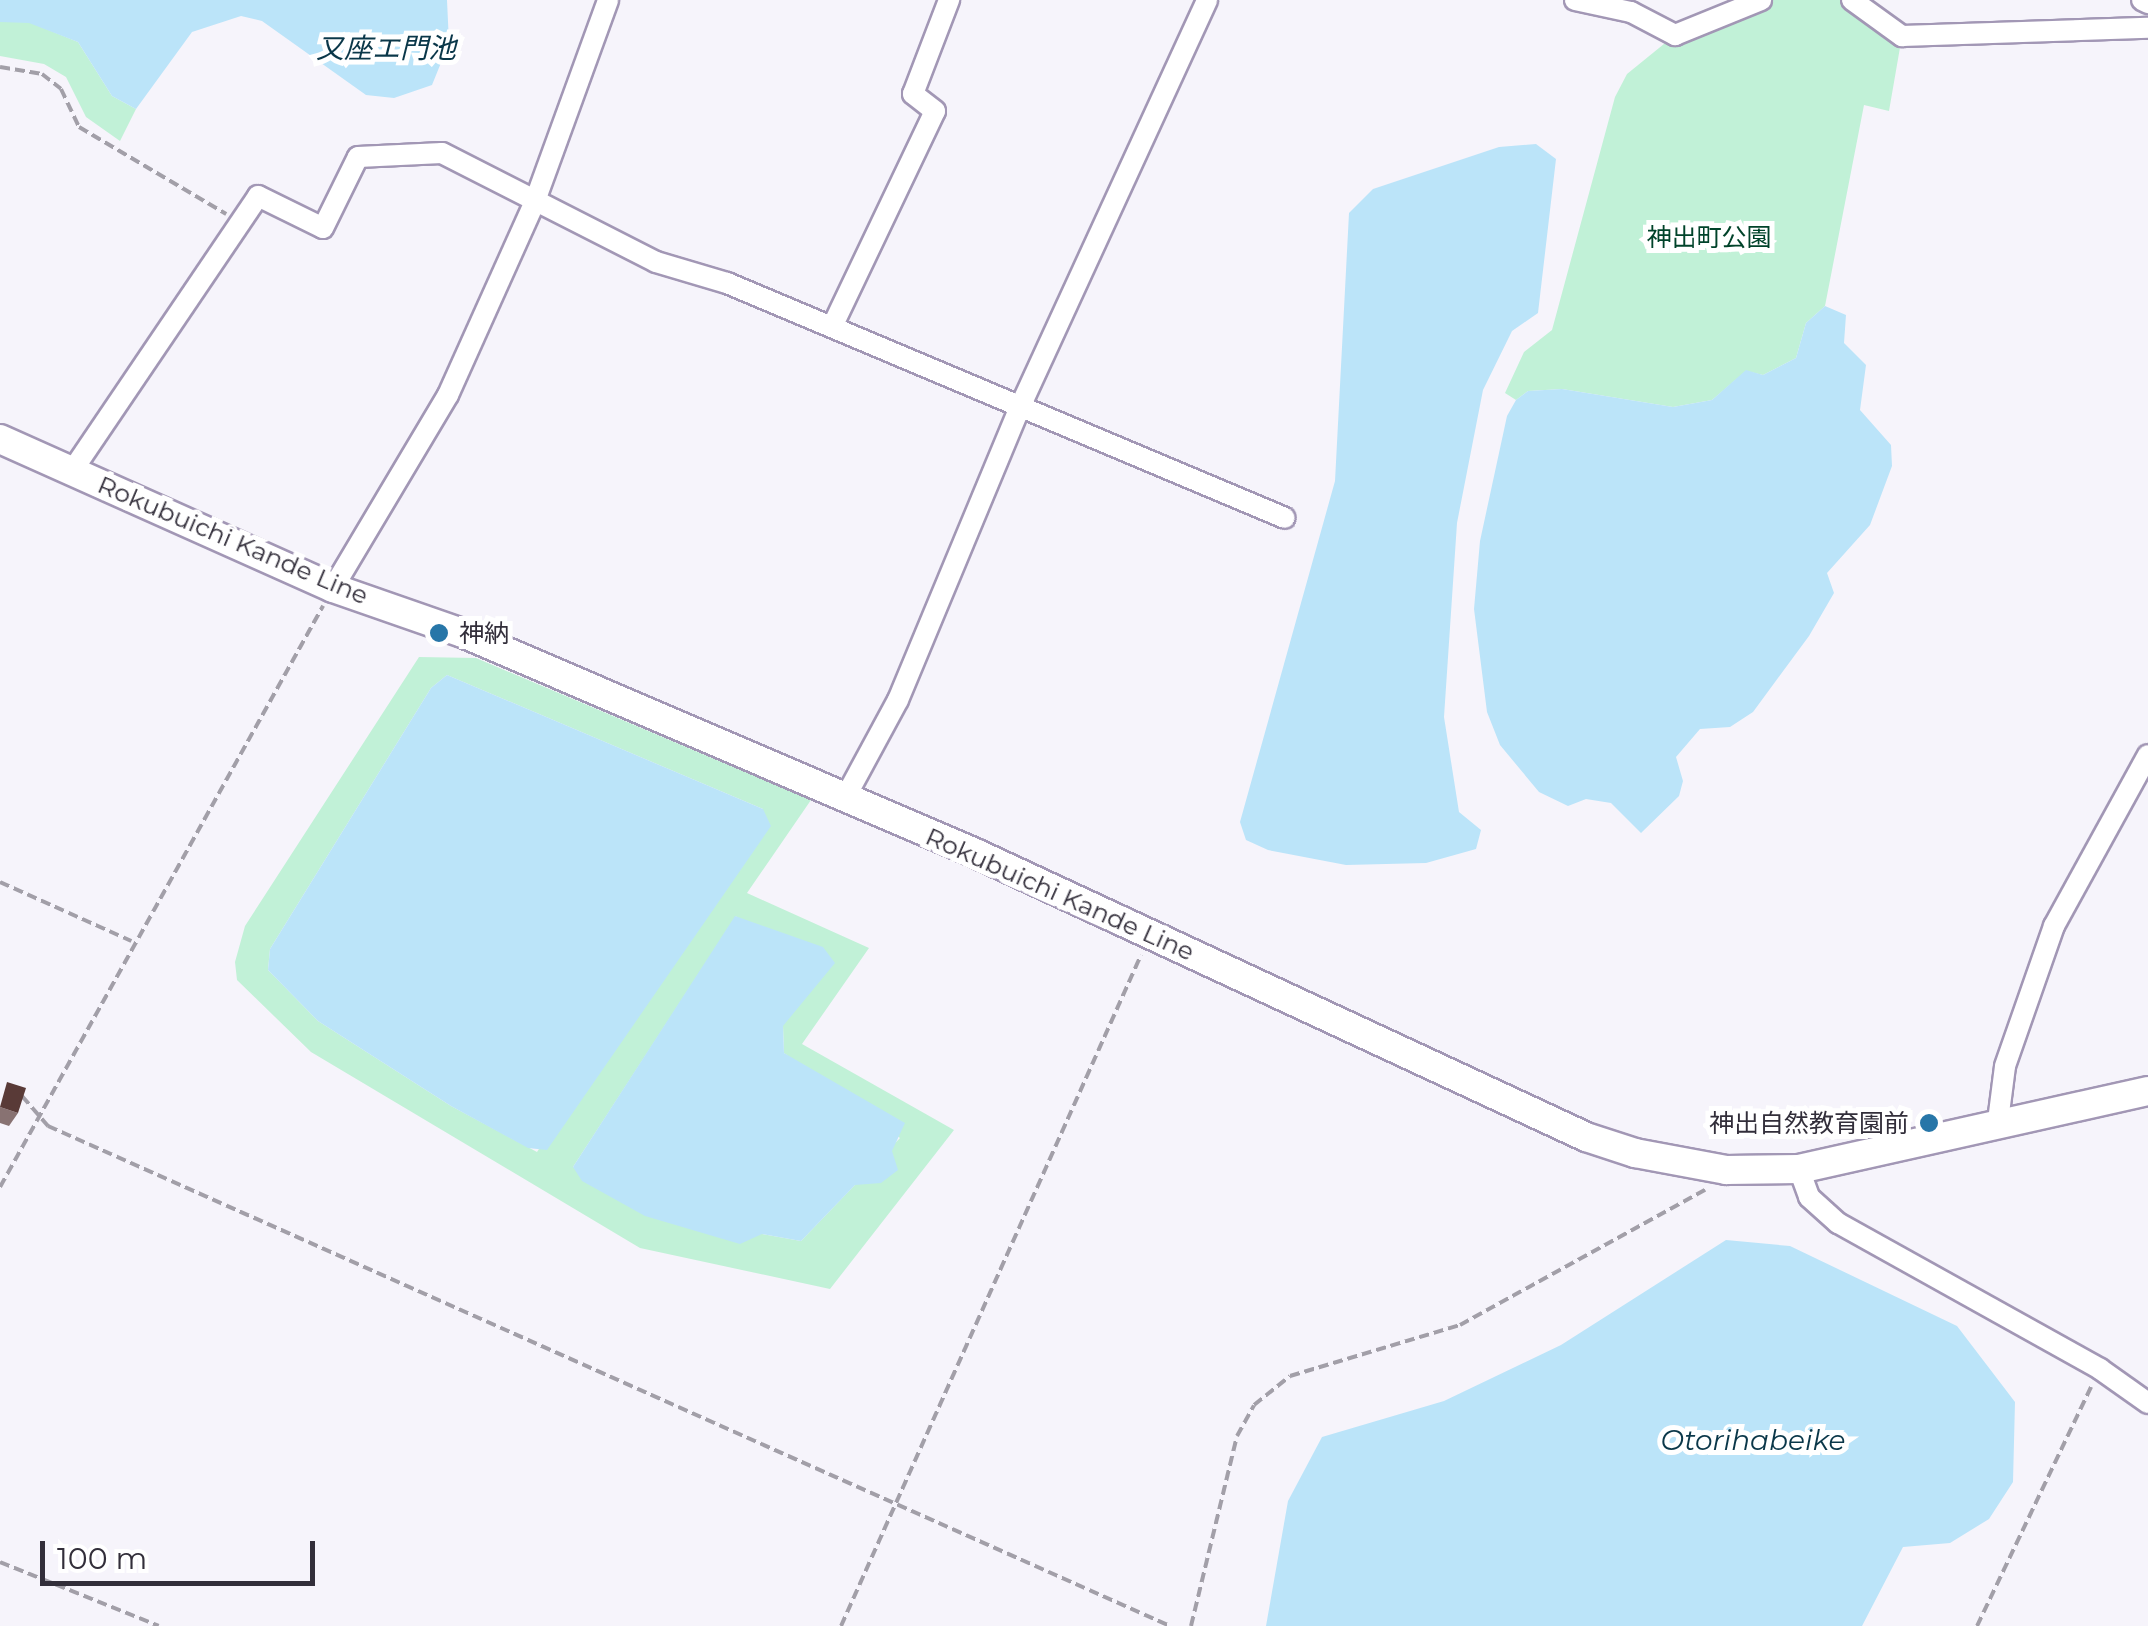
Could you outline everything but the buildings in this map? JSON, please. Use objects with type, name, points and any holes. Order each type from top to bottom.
[{"type":"main road","name":"Rokubuichi Kande Line","points":[[0,438],[333,588],[435,622],[845,798],[1151,934],[1586,1136],[1726,1170],[1799,1169],[2148,1090]]},
{"type":"street","points":[[333,588],[448,394],[535,201],[608,0]]},
{"type":"street","points":[[832,328],[935,111],[913,94],[948,0]]},
{"type":"street","points":[[845,798],[898,700],[1020,407],[1207,0]]},
{"type":"street","points":[[1575,0],[1631,12],[1674,35],[1761,0]]},
{"type":"street","points":[[1852,0],[1902,36],[2148,28]]},
{"type":"street","points":[[72,470],[236,220],[258,196],[324,228],[358,157],[442,153],[656,262],[726,283],[1285,518]]},
{"type":"street","points":[[1998,1121],[2005,1066],[2054,926],[2148,755]]},
{"type":"street","points":[[1799,1169],[1809,1197],[1838,1223],[2100,1370],[2148,1403]]},
{"type":"path","points":[[0,67],[42,74],[61,90],[79,127],[236,220]]},
{"type":"path","points":[[0,1187],[35,1114],[131,941],[333,588]]},
{"type":"path","points":[[0,882],[131,941]]},
{"type":"path","points":[[841,1626],[1151,934]]},
{"type":"path","points":[[14,1086],[48,1126],[1170,1626]]},
{"type":"path","points":[[1191,1626],[1237,1436],[1254,1405],[1290,1376],[1460,1325],[1696,1200],[1726,1170]]},
{"type":"path","points":[[1977,1626],[2100,1370]]},
{"type":"path","points":[[0,1562],[159,1626]]},
{"type":"green space","name":"神出町公園","points":[[1764,0],[1852,0],[1902,36],[1889,111],[1864,105],[1825,306],[1806,323],[1796,358],[1763,375],[1746,371],[1712,400],[1673,407],[1562,389],[1528,391],[1516,400],[1505,393],[1524,352],[1552,330],[1615,97],[1627,74],[1675,35]]},
{"type":"green space","points":[[0,22],[29,22],[78,42],[112,96],[136,109],[120,141],[86,117],[66,77],[44,64],[0,56]]},
{"type":"green space","points":[[419,657],[476,658],[811,800],[747,893],[869,948],[802,1044],[954,1130],[830,1289],[640,1248],[311,1052],[237,980],[235,962],[245,926]],"holes":[[[447,675],[763,809],[537,1152],[451,1106],[318,1021],[268,970],[270,949],[431,688]],[[736,916],[783,1026],[784,1053],[900,1138],[801,1241],[762,1234],[573,1167]]]},
{"type":"water","name":"又座エ門池","points":[[0,0],[447,0],[449,43],[432,85],[394,98],[366,95],[262,21],[241,16],[192,32],[136,109],[112,96],[78,42],[29,23],[0,22]]},
{"type":"water","points":[[1536,144],[1556,159],[1538,313],[1512,331],[1483,390],[1457,523],[1444,717],[1459,812],[1481,830],[1476,849],[1426,863],[1346,865],[1268,850],[1246,840],[1240,822],[1335,481],[1349,213],[1373,189],[1499,147]]},
{"type":"water","points":[[1825,306],[1846,315],[1844,343],[1866,365],[1860,410],[1891,445],[1892,466],[1870,525],[1827,573],[1834,593],[1809,636],[1753,712],[1730,727],[1700,729],[1676,757],[1683,781],[1679,796],[1641,833],[1611,803],[1586,799],[1568,806],[1539,792],[1500,745],[1487,712],[1474,609],[1480,541],[1507,416],[1516,400],[1528,391],[1562,389],[1673,407],[1712,400],[1746,370],[1763,375],[1796,358],[1806,323]]},
{"type":"water","points":[[447,675],[763,809],[771,826],[547,1150],[528,1148],[451,1106],[318,1021],[268,970],[270,949],[431,688]]},
{"type":"water","points":[[735,916],[823,947],[835,963],[783,1026],[784,1053],[905,1123],[892,1151],[898,1170],[881,1183],[855,1185],[801,1241],[762,1234],[740,1244],[645,1216],[582,1181],[573,1167]]},
{"type":"water","name":"Otorihabeike","points":[[1726,1240],[1790,1246],[1957,1326],[2015,1402],[2013,1482],[1989,1519],[1950,1543],[1903,1547],[1862,1626],[1266,1626],[1288,1501],[1322,1437],[1444,1401],[1561,1345]]},
{"type":"place","name":"神納","points":[[439,633]]},
{"type":"place","name":"神出自然教育園前","points":[[1929,1123]]}]
